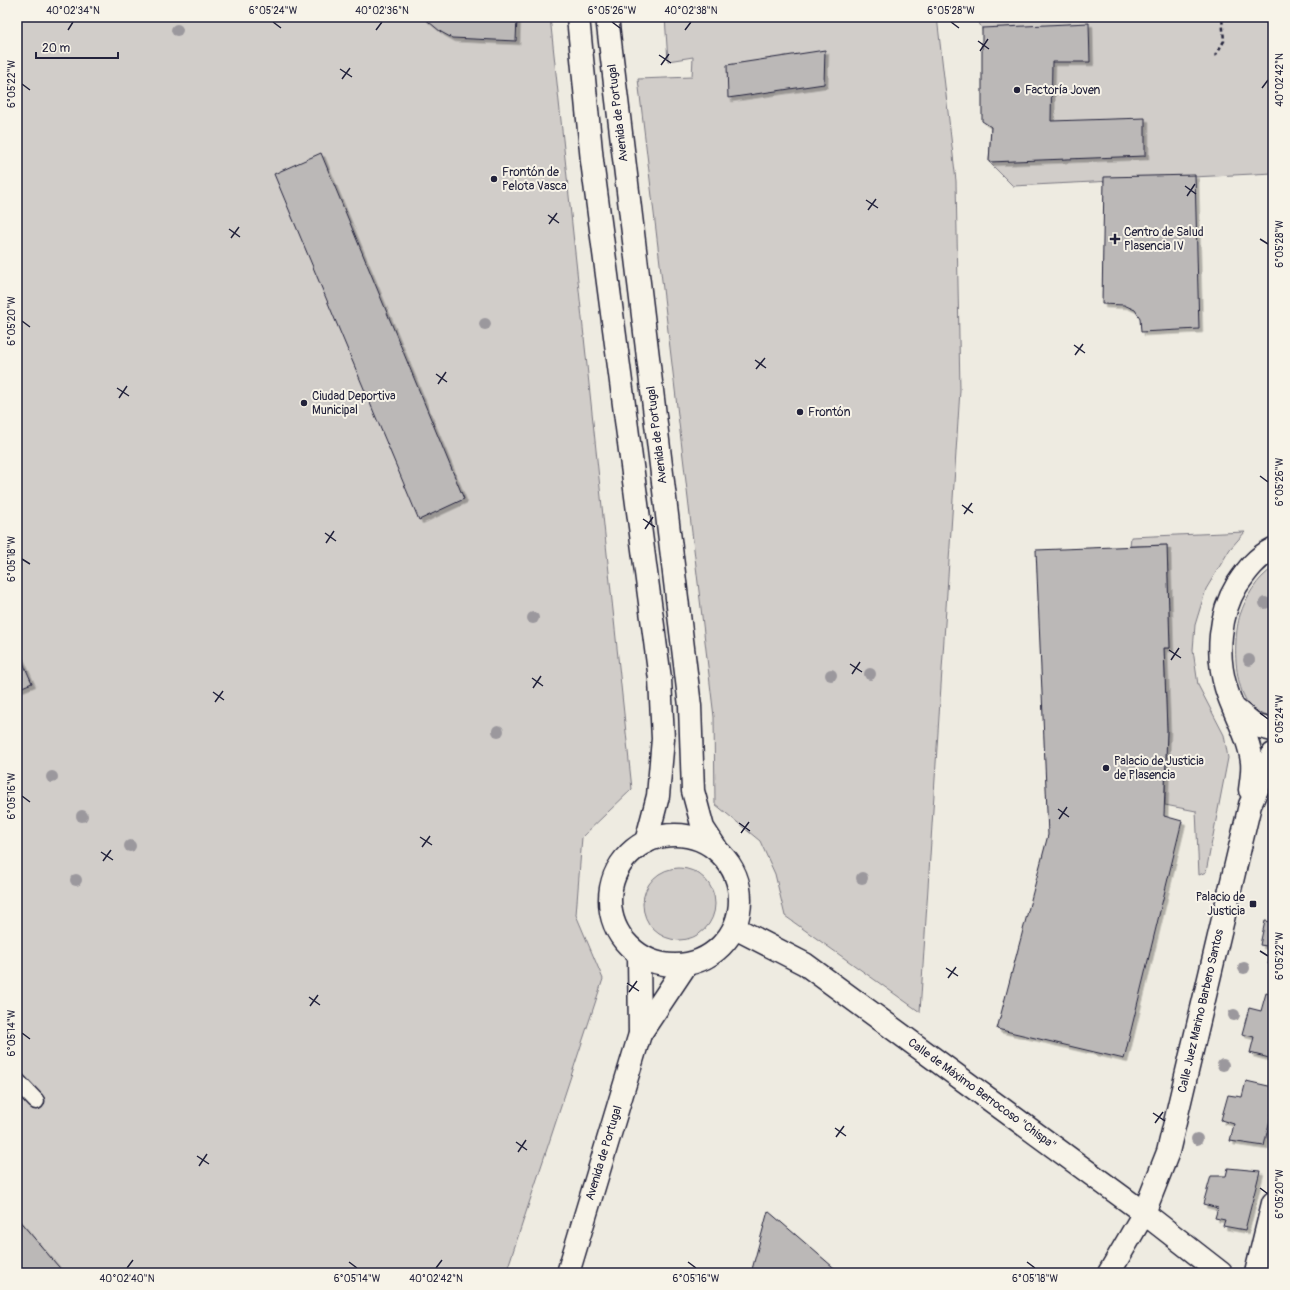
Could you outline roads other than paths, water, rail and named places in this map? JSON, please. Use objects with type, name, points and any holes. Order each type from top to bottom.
[{"type":"main road","points":[[578,17],[592,161],[660,679],[664,739],[658,796],[646,842]]},
{"type":"main road","name":"Avenida de Portugal","points":[[608,17],[690,706],[693,791],[703,828],[716,848]]},
{"type":"main road","points":[[1267,553],[1273,539]]},
{"type":"main road","name":"Calle Juez Marino Barbero Santos","points":[[1250,805],[1252,762],[1226,688],[1221,661],[1221,642],[1225,614],[1233,592],[1248,568],[1267,553]]},
{"type":"main road","points":[[1234,708],[1256,726],[1273,730]]},
{"type":"main road","name":"Calle Juez Marino Barbero Santos","points":[[1109,1273],[1144,1213],[1168,1152],[1250,805],[1273,754]]},
{"type":"main road","points":[[675,834],[696,838],[716,848],[730,865],[739,885],[740,906],[735,928],[725,943],[711,955],[695,964],[676,966],[639,956],[623,942],[613,924],[609,903],[612,882],[621,863],[635,848],[646,842],[654,838],[675,834]]},
{"type":"main road","name":"Calle de Máximo Berrocoso \"Chispa\"","points":[[735,928],[805,964],[1144,1213],[1220,1273]]},
{"type":"main road","name":"Avenida de Portugal","points":[[639,956],[640,1034]]},
{"type":"main road","name":"Avenida de Portugal","points":[[568,1273],[640,1034],[686,965]]},
{"type":"main road","points":[[1256,1273],[1273,1203]]},
{"type":"lane","points":[[17,1081],[36,1101]]},
{"type":"place","name":"Factoría Joven","points":[[1017,90]]},
{"type":"place","name":"Frontón de Pelota Vasca","points":[[494,179]]},
{"type":"place","name":"Centro de Salud Plasencia IV","points":[[1115,239]]},
{"type":"place","name":"Ciudad Deportiva Municipal","points":[[304,403]]},
{"type":"place","name":"Frontón","points":[[800,412]]},
{"type":"place","name":"Palacio de Justicia de Plasencia","points":[[1106,768]]},
{"type":"place","name":"Palacio de Justicia","points":[[1253,904]]}]
